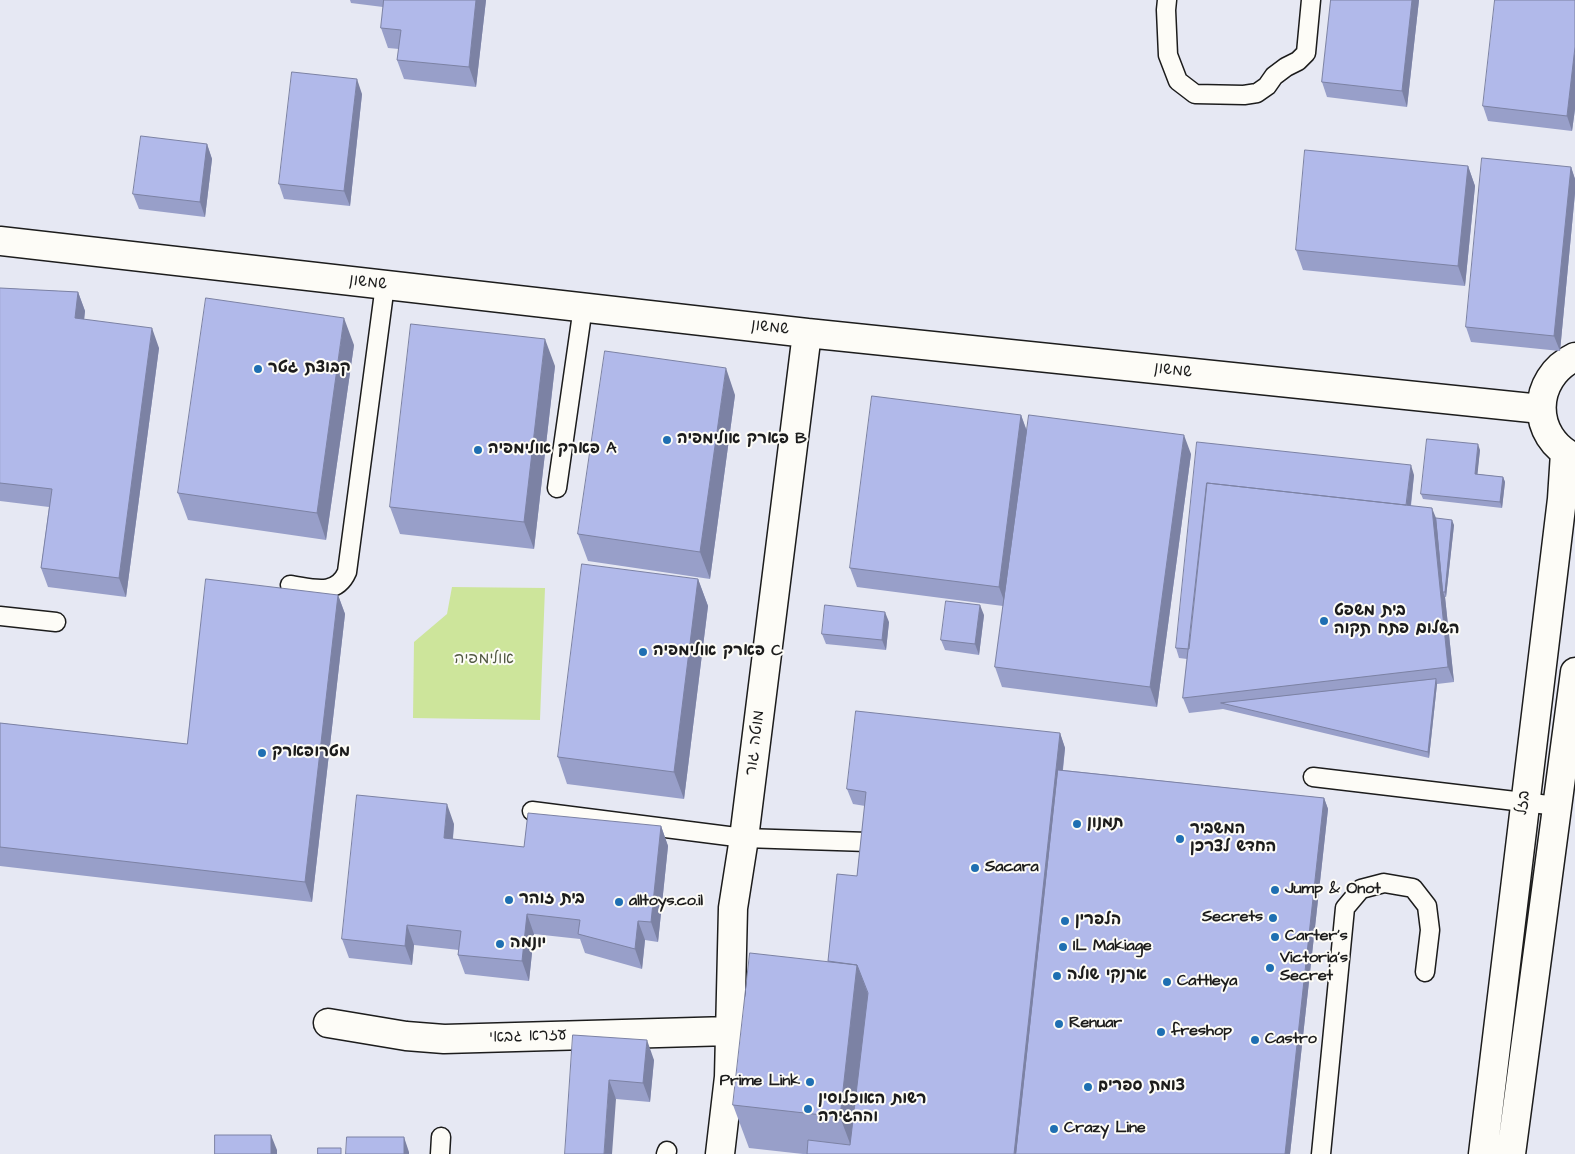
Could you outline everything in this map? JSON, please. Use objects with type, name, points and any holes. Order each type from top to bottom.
[{"type":"street","name":"שמשון","points":[[0,241],[807,332],[1541,409]]},
{"type":"street","name":"מוטה גור","points":[[720,1154],[729,1077],[733,908],[744,838],[807,332]]},
{"type":"street","points":[[1570,455],[1552,441],[1544,426],[1541,409],[1543,393],[1549,378],[1560,366],[1575,357]]},
{"type":"street","name":"בזל","points":[[1483,1154],[1562,499],[1570,455]]},
{"type":"street","name":"בזל","points":[[1511,1154],[1557,806],[1571,732],[1575,672]]},
{"type":"street","name":"עזרא גבאי","points":[[328,1023],[406,1036],[444,1039],[730,1031]]},
{"type":"lane","points":[[1167,0],[1168,55],[1178,81],[1194,94],[1244,96],[1257,93],[1267,86],[1274,76],[1298,61],[1306,53],[1311,0]]},
{"type":"lane","points":[[290,585],[325,590],[343,581],[347,572],[385,284]]},
{"type":"lane","points":[[557,488],[583,307]]},
{"type":"lane","points":[[0,616],[56,622]]},
{"type":"lane","points":[[1313,777],[1557,806]]},
{"type":"lane","points":[[532,812],[744,838],[868,842]]},
{"type":"lane","points":[[1321,1154],[1345,908],[1361,889],[1384,884],[1414,888],[1427,906],[1430,930],[1425,972]]},
{"type":"shaded area","points":[[0,0],[1575,0],[1575,1154],[0,1154]]},
{"type":"green space","name":"אולימפיה","points":[[452,587],[545,588],[540,720],[413,718],[414,642],[447,614]]},
{"type":"building","points":[[384,0],[476,0],[469,67],[397,60],[401,30],[381,28]]},
{"type":"building","points":[[1331,0],[1412,0],[1402,91],[1322,82]]},
{"type":"building","points":[[1495,0],[1575,0],[1575,47],[1567,116],[1483,106]]},
{"type":"building","points":[[292,72],[357,79],[344,191],[279,184]]},
{"type":"building","points":[[141,136],[207,144],[200,202],[133,194]]},
{"type":"building","points":[[1305,150],[1468,166],[1458,266],[1296,250]]},
{"type":"building","points":[[1482,158],[1571,167],[1554,336],[1466,327]]},
{"type":"building","points":[[0,288],[78,292],[75,318],[152,328],[119,578],[41,568],[52,489],[0,483]]},
{"type":"building","points":[[206,298],[344,318],[317,513],[178,493]]},
{"type":"building","name":"פארק אולימפיה A","points":[[411,324],[545,339],[524,522],[390,507]]},
{"type":"building","name":"פארק אולימפיה B","points":[[605,351],[726,368],[700,552],[578,534]]},
{"type":"building","points":[[872,396],[1021,415],[999,587],[850,568]]},
{"type":"building","points":[[1029,415],[1184,435],[1150,687],[995,667]]},
{"type":"building","points":[[1427,439],[1478,444],[1475,474],[1503,477],[1500,502],[1421,494]]},
{"type":"building","points":[[1197,442],[1411,465],[1406,505],[1207,483],[1189,649],[1176,648]]},
{"type":"building","points":[[1207,483],[1432,508],[1448,667],[1183,698]]},
{"type":"building","points":[[1436,518],[1452,520],[1445,592],[1443,592]]},
{"type":"building","name":"פארק אולימפיה C","points":[[582,564],[698,579],[674,772],[558,757]]},
{"type":"building","name":"מטרופארק","points":[[206,579],[338,595],[305,882],[0,847],[0,723],[187,744]]},
{"type":"building","points":[[946,601],[980,605],[975,644],[941,640]]},
{"type":"building","points":[[825,605],[885,612],[882,640],[822,634]]},
{"type":"building","points":[[1436,679],[1428,752],[1221,703]]},
{"type":"building","points":[[856,711],[1060,733],[1014,1154],[807,1154],[808,1140],[850,1145],[868,993],[857,965],[828,961],[837,874],[857,876],[866,792],[847,789]]},
{"type":"building","points":[[1058,770],[1324,798],[1285,1154],[1016,1154]]},
{"type":"building","name":"בית זוהר","points":[[357,795],[447,804],[444,838],[524,847],[528,813],[661,826],[651,922],[638,921],[635,949],[578,934],[580,920],[527,914],[522,961],[458,955],[461,931],[407,925],[405,946],[342,939]]},
{"type":"building","points":[[750,953],[857,965],[840,1117],[733,1105]]},
{"type":"building","points":[[573,1035],[647,1040],[643,1083],[609,1080],[604,1154],[565,1154]]},
{"type":"building","points":[[215,1135],[271,1135],[271,1154],[215,1154]]},
{"type":"building","points":[[347,1137],[404,1137],[404,1154],[346,1154]]},
{"type":"building","points":[[318,1148],[341,1148],[341,1154],[318,1154]]},
{"type":"place","name":"קבוצת גטר","points":[[258,369]]},
{"type":"place","name":"פארק אולימפיה B","points":[[667,440]]},
{"type":"place","name":"פארק אולימפיה A","points":[[478,450]]},
{"type":"place","name":"בית משפט השלום פתח תקוה","points":[[1324,621]]},
{"type":"place","name":"פארק אולימפיה C","points":[[643,652]]},
{"type":"place","name":"מטרופארק","points":[[262,753]]},
{"type":"place","name":"תמנון","points":[[1077,824]]},
{"type":"place","name":"המשביר החדש לצרכן","points":[[1180,839]]},
{"type":"place","name":"Sacara","points":[[975,868]]},
{"type":"place","name":"Jump & Onot","points":[[1275,890]]},
{"type":"place","name":"בית זוהר","points":[[509,900]]},
{"type":"place","name":"alltoys.co.il","points":[[619,902]]},
{"type":"place","name":"Secrets","points":[[1273,918]]},
{"type":"place","name":"הלפרין","points":[[1065,921]]},
{"type":"place","name":"Carter's","points":[[1275,937]]},
{"type":"place","name":"יונמה","points":[[500,944]]},
{"type":"place","name":"IL Makiage","points":[[1063,947]]},
{"type":"place","name":"Victoria's Secret","points":[[1270,968]]},
{"type":"place","name":"ארנקי שולה","points":[[1057,976]]},
{"type":"place","name":"Cattleya","points":[[1167,982]]},
{"type":"place","name":"Renuar","points":[[1059,1024]]},
{"type":"place","name":"freshop","points":[[1161,1032]]},
{"type":"place","name":"Castro","points":[[1255,1040]]},
{"type":"place","name":"Prime Link","points":[[810,1082]]},
{"type":"place","name":"צומת ספרים","points":[[1088,1087]]},
{"type":"place","name":"רשות האוכלוסין וההגירה","points":[[808,1109]]},
{"type":"place","name":"Crazy Line","points":[[1054,1129]]}]
